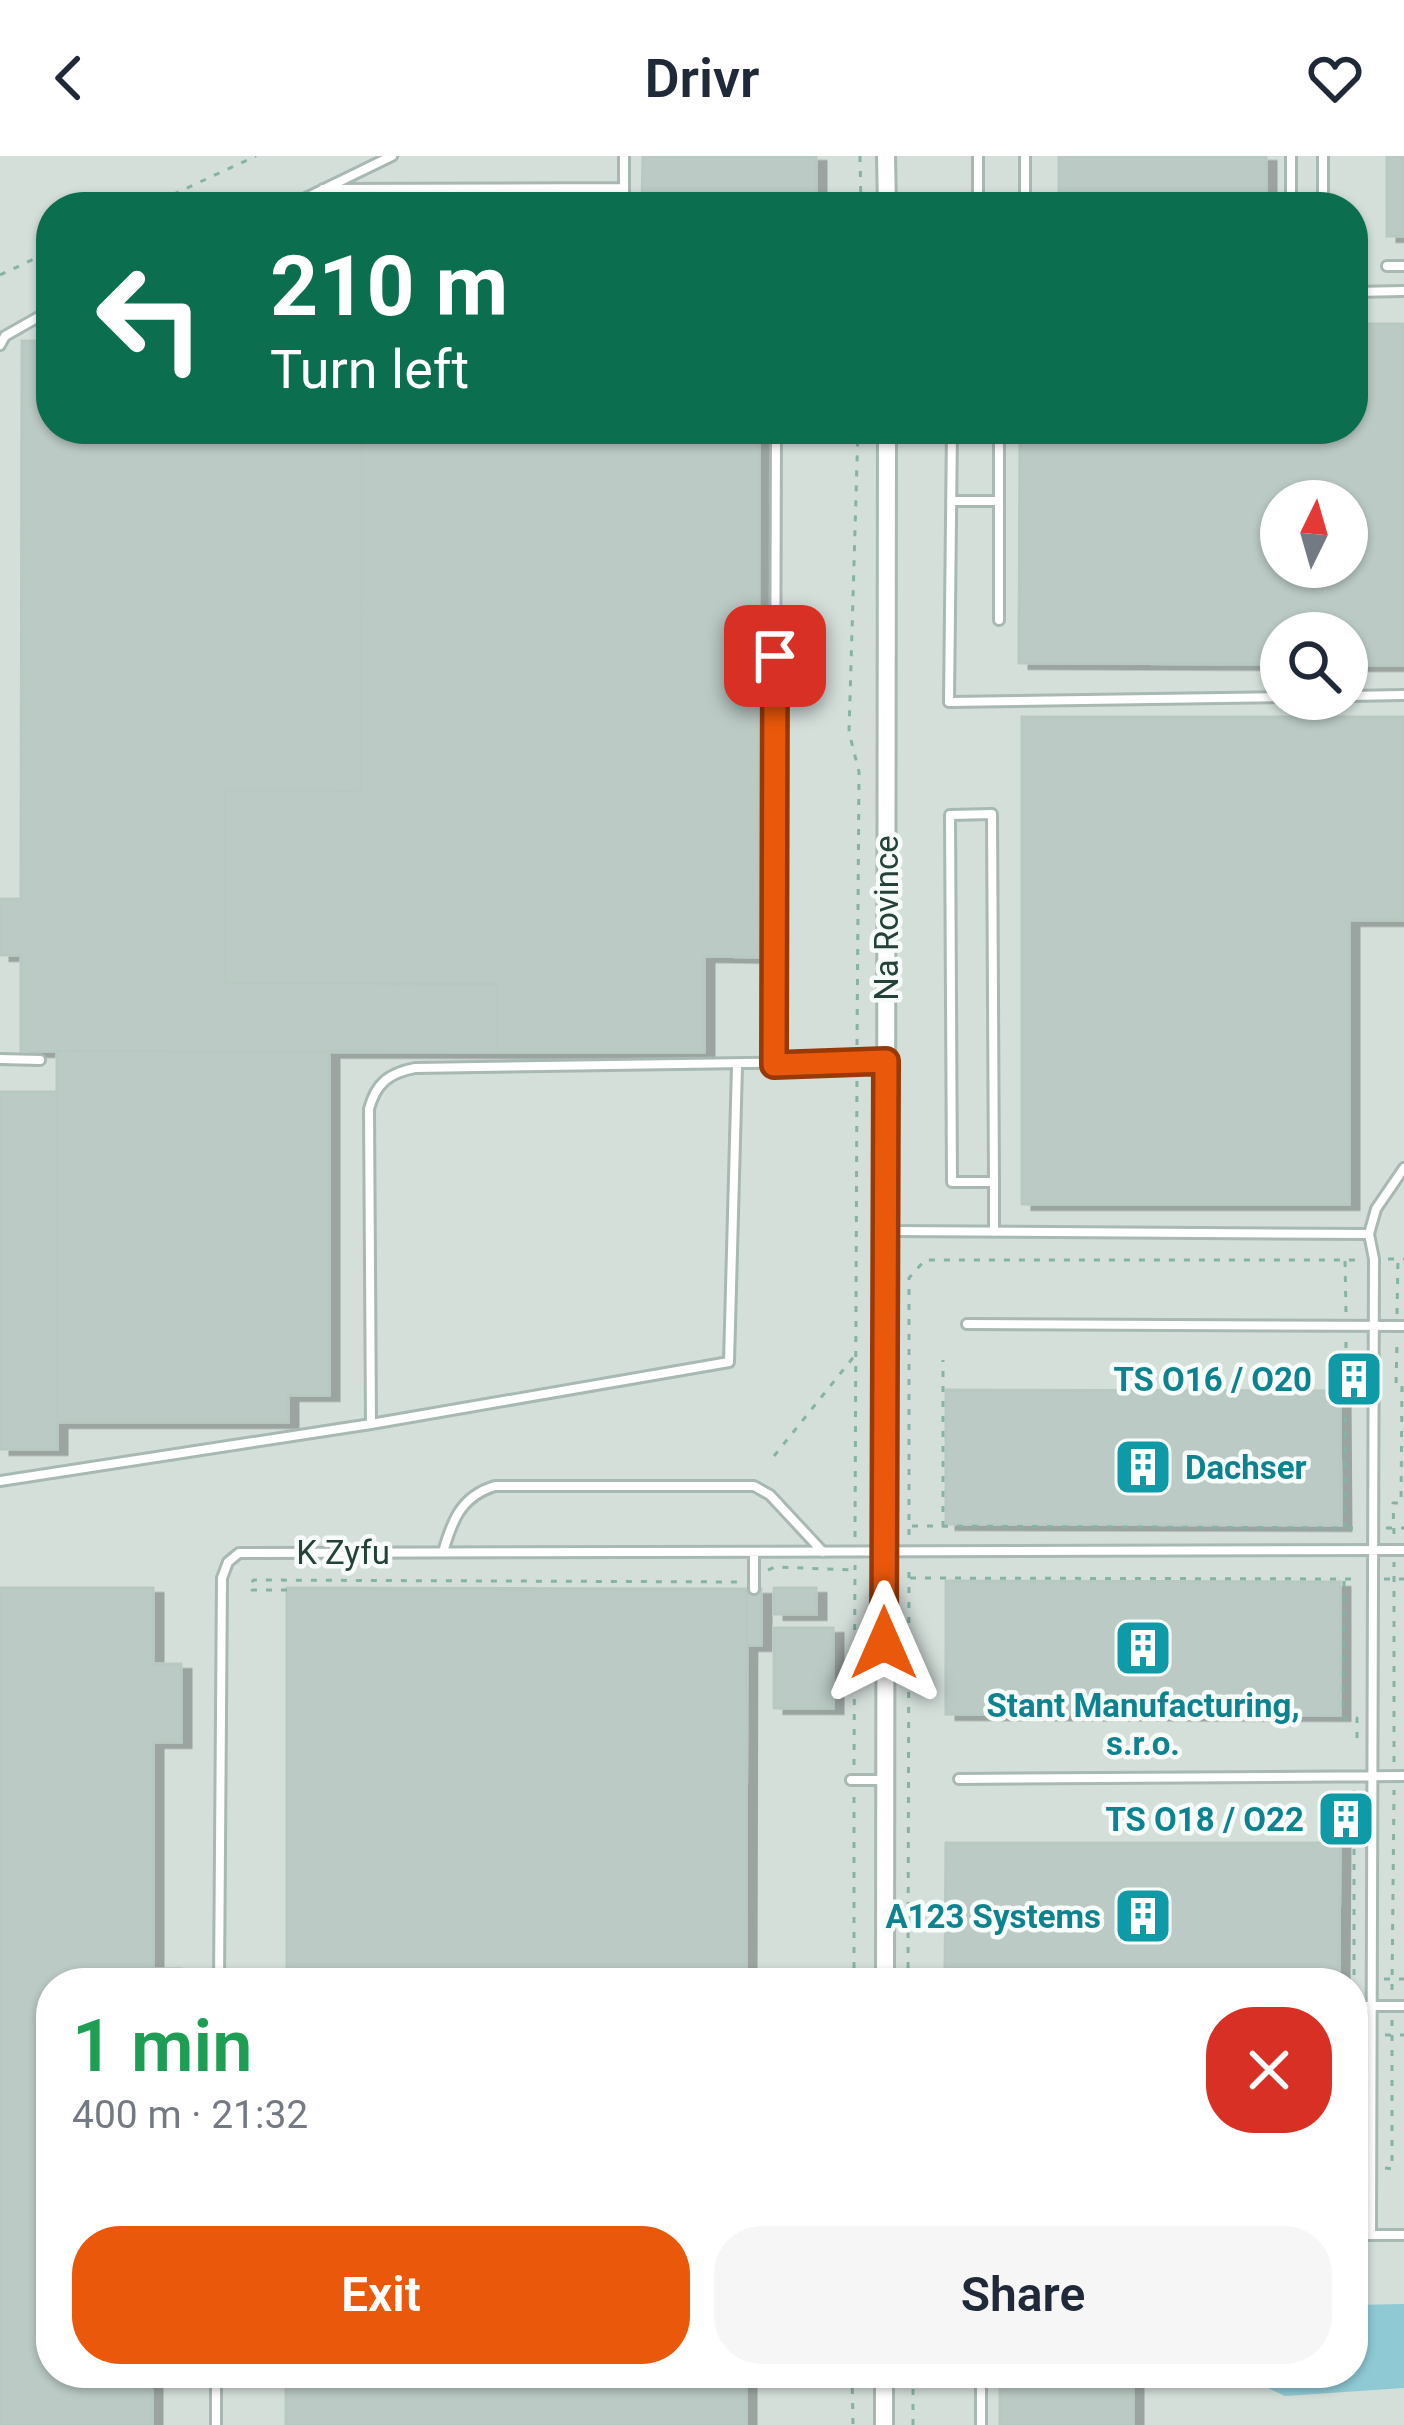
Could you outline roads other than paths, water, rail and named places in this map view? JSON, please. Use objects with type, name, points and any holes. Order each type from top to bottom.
[{"type":"street","points":[[886,156],[886,192]]},
{"type":"street","name":"Na Rovince","points":[[885,1968],[887,444]]},
{"type":"street","points":[[884,2388],[884,2425]]},
{"type":"lane","points":[[317,192],[392,156]]},
{"type":"lane","points":[[624,156],[624,192]]},
{"type":"lane","points":[[978,156],[978,192]]},
{"type":"lane","points":[[1025,156],[1025,192]]},
{"type":"lane","points":[[1291,156],[1291,192]]},
{"type":"lane","points":[[1323,156],[1323,192]]},
{"type":"lane","points":[[323,189],[624,188]]},
{"type":"lane","points":[[1388,266],[1404,266]]},
{"type":"lane","points":[[1368,292],[1404,292]]},
{"type":"lane","points":[[0,344],[5,336],[36,318]]},
{"type":"lane","points":[[774,1065],[776,444]]},
{"type":"lane","points":[[952,444],[949,701],[1260,697]]},
{"type":"lane","points":[[999,444],[1000,620]]},
{"type":"lane","points":[[951,501],[999,501]]},
{"type":"lane","points":[[1368,696],[1404,695]]},
{"type":"lane","points":[[994,1182],[952,1182],[950,815],[992,814],[994,1182],[994,1232]]},
{"type":"lane","points":[[0,1059],[40,1060]]},
{"type":"lane","points":[[371,1424],[369,1108],[379,1084],[389,1075],[415,1068],[886,1061]]},
{"type":"lane","points":[[0,1481],[729,1362],[737,1066]]},
{"type":"lane","points":[[1404,1168],[1376,1209],[1369,1234],[1374,1259],[1371,2235],[1404,2235]]},
{"type":"lane","points":[[886,1231],[1369,1234]]},
{"type":"lane","points":[[967,1324],[1404,1326]]},
{"type":"lane","points":[[443,1552],[456,1514],[481,1490],[495,1486],[754,1486],[770,1496],[824,1552]]},
{"type":"lane","name":"K Zyfu","points":[[219,1968],[222,1578],[226,1566],[243,1552],[1399,1550]]},
{"type":"lane","points":[[754,1553],[754,1585]]},
{"type":"lane","points":[[959,1778],[1399,1776]]},
{"type":"lane","points":[[853,1780],[884,1780]]},
{"type":"lane","points":[[1368,2006],[1404,2006]]},
{"type":"lane","points":[[216,2388],[216,2425]]},
{"type":"lane","points":[[980,2425],[981,2388]]},
{"type":"water","points":[[1404,2304],[1404,2388],[1285,2396],[1268,2388],[1368,2388],[1368,2305]]},
{"type":"place","name":"TS O16 / O20","points":[[1354,1379]]},
{"type":"place","name":"Dachser","points":[[1143,1467]]},
{"type":"place","name":"Stant Manufacturing, s.r.o.","points":[[1143,1648]]},
{"type":"place","name":"TS O18 / O22","points":[[1346,1819]]},
{"type":"place","name":"A123 Systems","points":[[1143,1916]]}]
